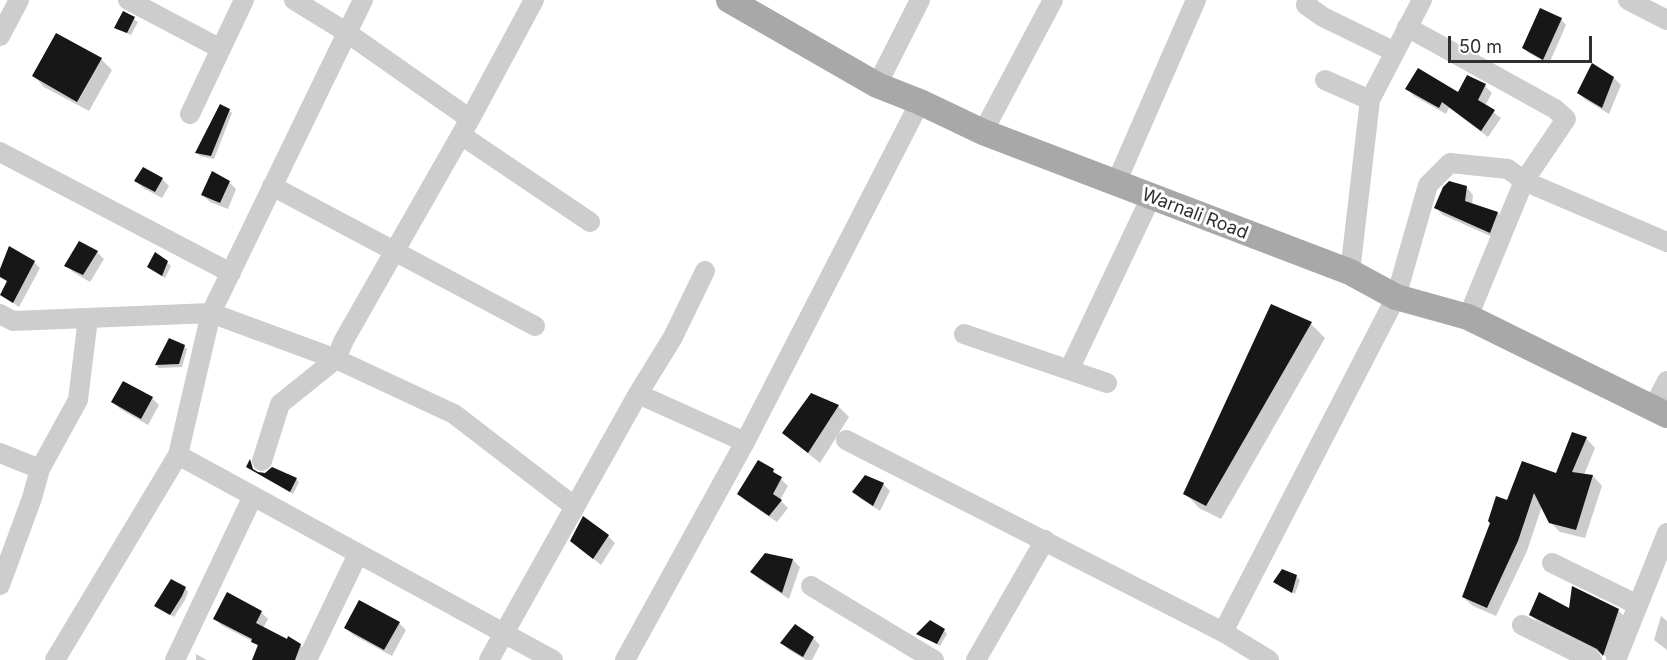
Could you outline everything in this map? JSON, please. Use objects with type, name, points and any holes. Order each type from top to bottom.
[{"type":"main road","name":"Warnali Road","points":[[734,1],[877,85],[920,102],[982,132],[1350,273],[1396,297],[1468,317],[1660,412]]},
{"type":"street","points":[[0,36],[19,0]]},
{"type":"street","points":[[128,0],[221,49]]},
{"type":"street","points":[[190,114],[244,0]]},
{"type":"street","points":[[294,0],[346,32],[590,222]]},
{"type":"street","points":[[55,660],[178,455],[211,313],[363,0]]},
{"type":"street","points":[[262,461],[280,404],[336,359],[344,340],[466,127],[534,0]]},
{"type":"street","points":[[877,85],[920,0]]},
{"type":"street","points":[[982,132],[1053,0]]},
{"type":"street","points":[[1116,183],[1196,0]]},
{"type":"street","points":[[1308,0],[1306,5],[1323,17],[1395,52]]},
{"type":"street","points":[[1350,273],[1370,100],[1422,0]]},
{"type":"street","points":[[1629,0],[1667,20]]},
{"type":"street","points":[[1407,27],[1555,109],[1566,118],[1524,181],[1468,317]]},
{"type":"street","points":[[1325,80],[1370,100]]},
{"type":"street","points":[[625,660],[745,442],[920,102]]},
{"type":"street","points":[[0,152],[231,273]]},
{"type":"street","points":[[1223,632],[1396,297],[1428,185],[1450,163],[1508,169],[1524,181],[1667,242]]},
{"type":"street","points":[[272,186],[535,326]]},
{"type":"street","points":[[1069,370],[1151,197]]},
{"type":"street","points":[[489,660],[638,394],[673,337],[705,272]]},
{"type":"street","points":[[0,314],[14,321],[211,313],[336,359],[454,414],[575,507]]},
{"type":"street","points":[[0,585],[32,498],[40,469],[78,400],[88,318]]},
{"type":"street","points":[[964,334],[1107,384]]},
{"type":"street","points":[[1660,412],[1667,381]]},
{"type":"street","points":[[638,394],[745,442]]},
{"type":"street","points":[[846,440],[1223,632],[1269,660]]},
{"type":"street","points":[[0,453],[40,469]]},
{"type":"street","points":[[178,455],[553,660]]},
{"type":"street","points":[[175,660],[253,496]]},
{"type":"street","points":[[1616,660],[1667,533]]},
{"type":"street","points":[[976,660],[1045,540]]},
{"type":"street","points":[[307,660],[358,554]]},
{"type":"street","points":[[1552,563],[1638,605]]},
{"type":"street","points":[[811,586],[934,660]]},
{"type":"street","points":[[1522,625],[1592,660]]},
{"type":"building","points":[[1540,8],[1562,18],[1543,60],[1522,48]]},
{"type":"building","points":[[123,11],[135,17],[127,33],[114,28]]},
{"type":"building","points":[[56,33],[102,58],[77,102],[32,76]]},
{"type":"building","points":[[1592,63],[1614,77],[1602,108],[1577,93]]},
{"type":"building","points":[[1418,68],[1458,92],[1467,75],[1486,84],[1478,100],[1495,110],[1481,131],[1442,102],[1439,108],[1405,89]]},
{"type":"building","points":[[220,104],[230,109],[211,156],[195,153]]},
{"type":"building","points":[[143,167],[163,178],[155,192],[134,181]]},
{"type":"building","points":[[212,171],[230,181],[220,203],[201,195]]},
{"type":"building","points":[[1449,181],[1467,186],[1465,201],[1498,212],[1490,233],[1434,208],[1443,187]]},
{"type":"building","points":[[79,241],[98,251],[83,275],[64,266]]},
{"type":"building","points":[[9,246],[35,261],[13,303],[0,295],[7,281],[0,277],[0,269]]},
{"type":"building","points":[[155,252],[168,261],[162,276],[147,267]]},
{"type":"building","points":[[1271,304],[1312,322],[1206,506],[1183,494]]},
{"type":"building","points":[[169,338],[185,345],[179,364],[155,365]]},
{"type":"building","points":[[123,381],[153,397],[141,419],[111,402]]},
{"type":"building","points":[[811,393],[839,405],[808,453],[782,433]]},
{"type":"building","points":[[1572,432],[1587,437],[1572,472],[1593,475],[1576,530],[1549,523],[1534,493],[1518,541],[1487,608],[1462,597],[1490,523],[1488,521],[1496,496],[1507,500],[1522,461],[1556,473]]},
{"type":"building","points":[[250,459],[253,469],[258,472],[265,473],[272,467],[297,478],[290,492],[246,467]]},
{"type":"building","points":[[758,460],[774,469],[773,472],[782,477],[773,494],[782,500],[769,516],[737,494]]},
{"type":"building","points":[[865,475],[884,483],[873,506],[852,492]]},
{"type":"building","points":[[583,516],[609,535],[593,559],[570,541]]},
{"type":"building","points":[[765,553],[793,559],[782,593],[750,572]]},
{"type":"building","points":[[1282,569],[1297,575],[1292,593],[1273,582]]},
{"type":"building","points":[[171,579],[186,587],[170,615],[154,606]]},
{"type":"building","points":[[1572,586],[1619,609],[1603,656],[1597,649],[1529,615],[1539,592],[1569,608]]},
{"type":"building","points":[[227,592],[262,611],[256,623],[301,644],[295,660],[252,660],[258,645],[251,642],[252,639],[213,619]]},
{"type":"building","points":[[359,600],[400,622],[384,650],[344,628]]},
{"type":"building","points":[[930,620],[945,629],[937,644],[916,634]]},
{"type":"building","points":[[795,624],[814,637],[803,657],[780,643]]}]
